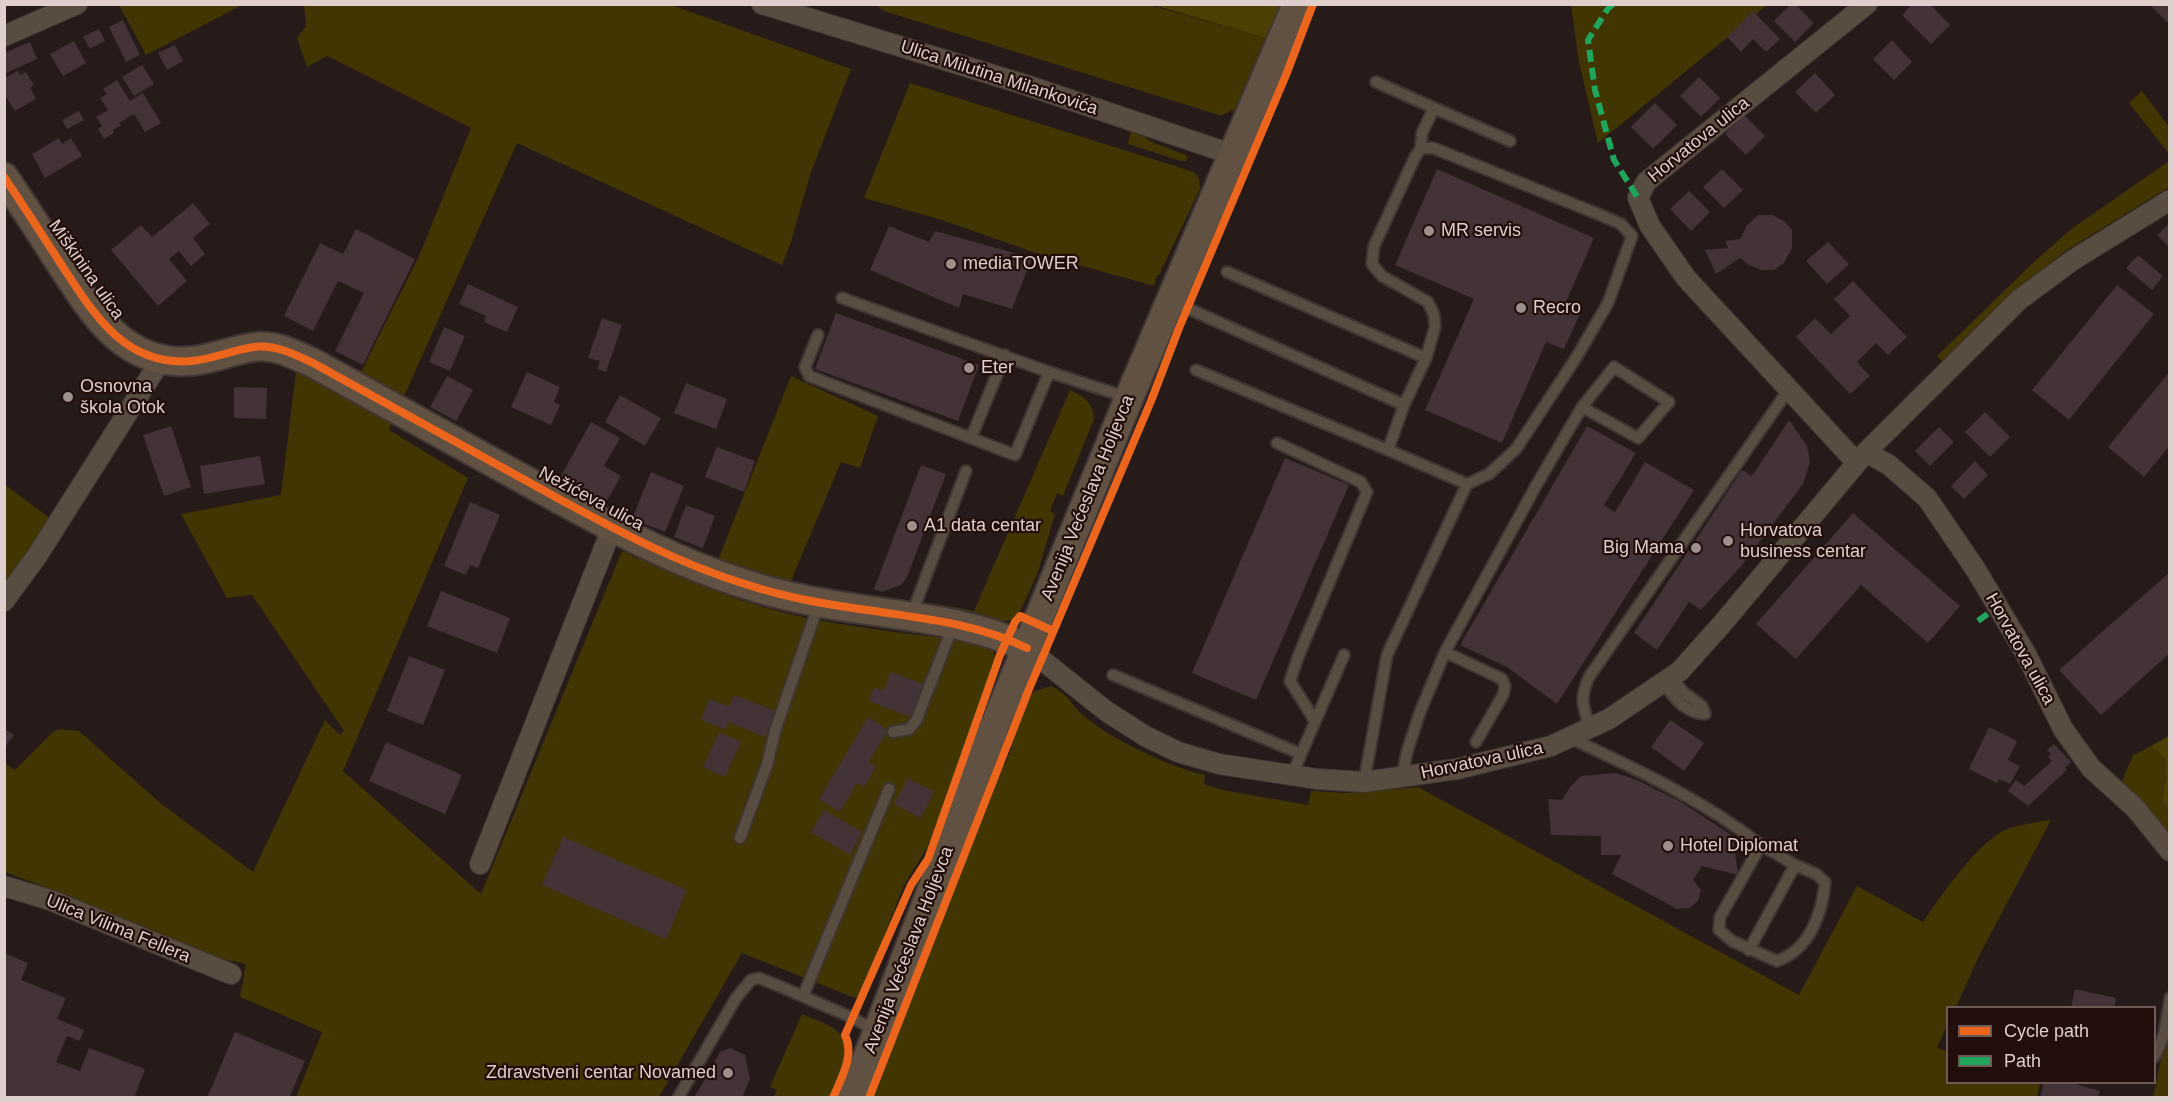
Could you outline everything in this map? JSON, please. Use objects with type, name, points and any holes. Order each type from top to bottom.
[{"type":"street","name":"Ulica Milutina Milankovića","points":[[762,4],[1026,85],[1234,155]]},
{"type":"street","name":"Avenija Većeslava Holjevca","points":[[852,1098],[1027,648],[1129,398],[1297,4]]},
{"type":"street","name":"Horvatova ulica","points":[[1866,4],[1646,182],[1638,198],[1650,226],[1686,278],[1789,389],[1862,458],[1889,465],[1926,498],[1976,570],[2026,654],[2063,729],[2091,768],[2135,808],[2169,850]]},
{"type":"street","points":[[4,36],[71,6]]},
{"type":"street","name":"Miškinina ulica","points":[[4,177],[105,327],[137,350],[161,360]]},
{"type":"street","name":"Horvatova ulica","points":[[1027,648],[1106,711],[1145,736],[1178,752],[1219,764],[1292,775],[1364,782],[1469,766],[1551,746],[1590,729],[1634,703],[1680,671],[1862,458],[2019,300],[2073,260],[2169,200]]},
{"type":"street","name":"Nežićeva ulica","points":[[161,360],[201,360],[256,346],[292,353],[612,528],[711,572],[776,594],[819,603],[954,623],[993,633],[1027,648]]},
{"type":"street","points":[[4,602],[37,556],[161,360]]},
{"type":"street","name":"Nežićeva ulica","points":[[480,864],[612,528]]},
{"type":"street","name":"Ulica Vilima Fellera","points":[[4,886],[50,900],[231,974]]},
{"type":"lane","points":[[1376,82],[1510,141]]},
{"type":"lane","points":[[1388,450],[1404,405],[1426,358],[1435,327],[1434,315],[1428,302],[1382,276],[1372,264],[1374,246],[1421,148],[1422,133],[1434,108]]},
{"type":"lane","points":[[1364,782],[1387,655],[1467,484],[1489,474],[1516,449],[1576,358],[1608,303],[1632,236],[1621,224],[1598,214],[1433,148],[1421,148]]},
{"type":"lane","points":[[1227,272],[1426,358]]},
{"type":"lane","points":[[842,298],[1129,398]]},
{"type":"lane","points":[[1171,301],[1404,405]]},
{"type":"lane","points":[[818,335],[805,367],[809,376],[900,413],[1015,455],[1049,372]]},
{"type":"lane","points":[[971,438],[1005,355]]},
{"type":"lane","points":[[1402,777],[1407,752],[1420,712],[1445,652],[1582,407],[1614,367],[1669,402],[1638,438],[1582,407]]},
{"type":"lane","points":[[1196,370],[1467,484]]},
{"type":"lane","points":[[1590,729],[1582,694],[1589,677],[1789,389]]},
{"type":"lane","points":[[1277,443],[1361,482],[1367,492],[1290,681],[1316,721]]},
{"type":"lane","points":[[911,616],[966,471]]},
{"type":"lane","points":[[740,838],[767,765],[775,731],[819,603]]},
{"type":"lane","points":[[893,732],[909,729],[915,721],[954,623]]},
{"type":"lane","points":[[1445,652],[1502,679],[1505,686],[1503,695],[1476,742]]},
{"type":"lane","points":[[1292,775],[1344,655]]},
{"type":"lane","points":[[1113,675],[1301,754]]},
{"type":"lane","points":[[1570,738],[1664,784],[1733,823],[1761,845],[1795,865],[1816,874],[1825,882],[1823,903],[1813,928],[1802,945],[1790,956],[1777,961],[1732,941],[1719,930],[1720,917],[1761,845]]},
{"type":"lane","points":[[803,996],[889,789]]},
{"type":"lane","points":[[1749,950],[1795,865]]},
{"type":"lane","points":[[678,1098],[736,998],[751,981],[759,978],[853,1018],[877,1032]]},
{"type":"lane","points":[[2156,1054],[2167,1019],[2169,998]]},
{"type":"shaded area","points":[[1150,4],[1283,5],[1269,39]]},
{"type":"shaded area","points":[[119,5],[242,5],[146,55]]},
{"type":"shaded area","points":[[304,5],[671,5],[851,69],[811,172],[782,265],[517,143],[402,401],[358,378],[419,256],[471,128],[327,56],[307,67],[297,38],[306,26]]},
{"type":"shaded area","points":[[876,5],[1150,5],[1269,39],[1239,113],[1232,110],[1219,115],[884,11]]},
{"type":"shaded area","points":[[1571,5],[1767,5],[1598,143],[1579,62]]},
{"type":"shaded area","points":[[910,83],[1194,172],[1199,178],[1200,189],[1157,275],[1154,286],[1036,253],[942,220],[864,198]]},
{"type":"shaded area","points":[[2142,91],[2169,127],[2169,154],[2129,103]]},
{"type":"shaded area","points":[[1131,129],[1154,143],[1186,155],[1188,159],[1181,161],[1128,144]]},
{"type":"shaded area","points":[[2169,161],[2169,187],[2067,250],[2029,280],[1943,362],[1937,356],[2070,230]]},
{"type":"shaded area","points":[[296,371],[392,422],[389,430],[468,478],[343,771],[481,894],[622,551],[711,589],[756,605],[803,617],[966,641],[991,647],[996,658],[993,675],[927,848],[904,885],[861,995],[855,998],[742,953],[659,1097],[296,1097],[322,1032],[240,997],[246,964],[200,954],[72,897],[5,872],[4,763],[15,770],[52,733],[59,729],[79,731],[159,802],[253,872],[325,720],[340,735],[344,731],[252,595],[227,598],[181,514],[281,495]]},
{"type":"shaded area","points":[[791,376],[878,416],[860,468],[841,462],[788,588],[716,565]]},
{"type":"shaded area","points":[[1070,390],[1087,401],[1092,408],[1094,419],[1063,496],[1057,493],[1050,511],[1055,514],[1037,575],[1017,618],[1000,621],[988,620],[929,608],[931,603],[974,611]]},
{"type":"shaded area","points":[[4,484],[52,520],[5,583],[4,583]]},
{"type":"shaded area","points":[[1051,686],[1057,689],[1079,712],[1109,734],[1159,759],[1205,775],[1204,784],[1222,790],[1308,805],[1311,791],[1347,793],[1418,787],[1799,995],[1857,886],[1923,922],[1962,869],[1986,843],[2010,828],[2051,820],[1980,954],[1956,1006],[1946,1006],[1946,1027],[1937,1048],[1946,1051],[1946,1084],[2040,1084],[2037,1097],[873,1098],[1002,763],[1005,764],[1012,747],[1009,745],[1028,698],[1035,691]]},
{"type":"shaded area","points":[[2169,736],[2169,811],[2162,800],[2166,777],[2165,758],[2151,746]]},
{"type":"shaded area","points":[[2151,746],[2165,758],[2166,777],[2162,800],[2169,811],[2169,838],[2121,783],[2133,755]]},
{"type":"shaded area","points":[[802,1014],[825,1023],[843,1037],[846,1054],[841,1073],[830,1097],[774,1097],[777,1090],[770,1087]]},
{"type":"shaded area","points":[[2169,1021],[2169,1097],[2153,1098]]},
{"type":"building","points":[[1791,4],[1795,4],[1814,23],[1795,42],[1774,21]]},
{"type":"building","points":[[1912,4],[1930,4],[1950,25],[1931,44],[1902,15]]},
{"type":"building","points":[[2149,4],[2170,4],[2170,25]]},
{"type":"building","points":[[1753,11],[1780,39],[1766,52],[1753,39],[1741,52],[1727,37]]},
{"type":"building","points":[[123,20],[140,55],[126,62],[109,27]]},
{"type":"building","points":[[99,29],[105,41],[90,49],[83,37]]},
{"type":"building","points":[[1892,40],[1912,62],[1894,80],[1873,59]]},
{"type":"building","points":[[74,41],[86,63],[63,76],[50,54]]},
{"type":"building","points":[[30,42],[37,59],[4,74],[4,53]]},
{"type":"building","points":[[175,45],[183,61],[167,70],[158,53]]},
{"type":"building","points":[[142,65],[154,84],[134,96],[122,77]]},
{"type":"building","points":[[18,71],[20,75],[26,72],[34,85],[30,88],[36,99],[15,111],[4,94],[4,78]]},
{"type":"building","points":[[1815,73],[1835,95],[1816,113],[1795,92]]},
{"type":"building","points":[[1699,77],[1720,98],[1701,117],[1680,96]]},
{"type":"building","points":[[117,80],[130,101],[143,93],[161,123],[145,132],[134,114],[119,123],[121,125],[113,130],[114,133],[104,139],[98,129],[102,126],[96,117],[108,110],[100,98],[107,94],[103,89]]},
{"type":"building","points":[[1655,103],[1677,125],[1653,149],[1631,127]]},
{"type":"building","points":[[79,111],[84,120],[67,129],[62,120]]},
{"type":"building","points":[[1744,115],[1765,136],[1746,155],[1725,134]]},
{"type":"building","points":[[59,138],[62,144],[71,138],[82,156],[45,178],[32,154]]},
{"type":"building","name":"Recro","points":[[1437,169],[1594,238],[1565,304],[1581,311],[1564,349],[1546,342],[1502,443],[1425,410],[1474,299],[1395,265]]},
{"type":"building","points":[[1722,169],[1743,190],[1724,208],[1703,187]]},
{"type":"building","points":[[1689,191],[1710,212],[1691,231],[1670,209]]},
{"type":"building","points":[[193,203],[210,224],[193,238],[205,254],[191,266],[179,251],[169,259],[187,281],[158,306],[111,250],[141,225],[152,237]]},
{"type":"building","points":[[1758,215],[1772,215],[1784,221],[1792,230],[1792,248],[1784,263],[1774,270],[1761,270],[1740,258],[1716,274],[1705,250],[1728,248],[1725,241],[1740,239],[1747,225]]},
{"type":"building","points":[[2170,223],[2170,248],[2157,235]]},
{"type":"building","name":"mediaTOWER","points":[[889,226],[929,242],[935,231],[1032,258],[1012,309],[963,294],[959,308],[870,270]]},
{"type":"building","points":[[356,229],[415,259],[363,365],[335,351],[364,293],[338,281],[313,331],[284,316],[320,243],[343,254]]},
{"type":"building","points":[[1828,242],[1849,264],[1827,284],[1806,261]]},
{"type":"building","points":[[2138,255],[2163,276],[2152,290],[2126,268]]},
{"type":"building","points":[[1853,281],[1907,337],[1888,355],[1876,343],[1857,362],[1870,376],[1850,394],[1796,337],[1815,318],[1831,334],[1850,316],[1834,299]]},
{"type":"building","points":[[468,284],[518,307],[507,332],[484,322],[486,316],[459,304]]},
{"type":"building","points":[[2117,285],[2154,314],[2069,420],[2032,390]]},
{"type":"building","points":[[836,313],[979,365],[958,421],[815,369]]},
{"type":"building","points":[[602,318],[622,325],[606,372],[597,369],[600,361],[588,358]]},
{"type":"building","points":[[444,327],[465,336],[450,371],[429,362]]},
{"type":"building","points":[[2170,371],[2170,445],[2144,477],[2108,447]]},
{"type":"building","points":[[527,372],[560,387],[554,402],[560,405],[551,425],[511,407]]},
{"type":"building","points":[[447,376],[473,390],[456,421],[430,407]]},
{"type":"building","points":[[686,383],[727,399],[716,429],[674,413]]},
{"type":"building","points":[[234,387],[267,388],[266,419],[234,418]]},
{"type":"building","points":[[620,395],[661,418],[645,446],[605,422]]},
{"type":"building","points":[[1985,412],[2010,437],[1990,457],[1965,432]]},
{"type":"building","name":"Horvatova business centar","points":[[1789,420],[1807,446],[1810,462],[1803,484],[1742,565],[1701,610],[1689,602],[1657,650],[1634,633],[1742,470],[1752,476]]},
{"type":"building","points":[[591,422],[620,438],[604,466],[621,476],[604,506],[558,481]]},
{"type":"building","points":[[171,426],[191,487],[164,496],[143,435]]},
{"type":"building","points":[[1587,426],[1636,453],[1604,505],[1615,512],[1645,462],[1694,490],[1557,704],[1507,667],[1460,645]]},
{"type":"building","points":[[1939,427],[1954,442],[1930,466],[1915,451]]},
{"type":"building","points":[[717,447],[755,461],[744,492],[705,477]]},
{"type":"building","points":[[260,456],[265,484],[204,494],[200,466]]},
{"type":"building","points":[[1285,458],[1349,485],[1256,700],[1192,673]]},
{"type":"building","points":[[1975,461],[1988,475],[1964,499],[1951,486]]},
{"type":"building","name":"A1 data centar","points":[[921,465],[946,474],[907,577],[901,585],[882,592],[874,589]]},
{"type":"building","points":[[651,472],[684,486],[665,532],[632,519]]},
{"type":"building","points":[[470,502],[500,515],[478,568],[470,565],[466,575],[444,566]]},
{"type":"building","points":[[686,505],[715,516],[703,548],[674,537]]},
{"type":"building","points":[[1853,513],[1960,606],[1928,643],[1861,585],[1796,659],[1756,624]]},
{"type":"building","points":[[2170,572],[2170,653],[2101,715],[2059,670]]},
{"type":"building","points":[[441,591],[510,618],[497,653],[427,626]]},
{"type":"building","points":[[409,656],[445,670],[423,725],[387,711]]},
{"type":"building","points":[[891,672],[923,684],[910,717],[869,701],[874,687],[883,691]]},
{"type":"building","points":[[734,695],[776,711],[765,737],[728,722],[726,730],[701,720],[709,699],[729,706]]},
{"type":"building","points":[[868,717],[888,730],[869,762],[876,767],[864,787],[857,783],[840,812],[819,799]]},
{"type":"building","points":[[1670,720],[1704,743],[1684,771],[1651,747]]},
{"type":"building","points":[[1989,727],[2017,741],[2008,760],[2020,766],[2010,784],[1999,779],[1997,783],[1969,769]]},
{"type":"building","points":[[4,729],[14,735],[4,748]]},
{"type":"building","points":[[719,732],[741,742],[725,777],[703,767]]},
{"type":"building","points":[[386,742],[462,775],[445,814],[369,781]]},
{"type":"building","points":[[2054,744],[2071,762],[2065,768],[2067,770],[2028,806],[2008,791],[2016,780],[2024,786],[2052,761],[2048,757],[2051,754],[2047,750]]},
{"type":"building","name":"Hotel Diplomat","points":[[1616,773],[1637,780],[1681,802],[1733,836],[1738,875],[1702,866],[1693,880],[1701,890],[1698,901],[1690,908],[1677,909],[1612,874],[1621,855],[1601,855],[1601,836],[1551,835],[1548,799],[1562,800],[1581,776]]},
{"type":"building","points":[[908,778],[934,792],[921,818],[894,804]]},
{"type":"building","points":[[824,810],[862,832],[850,855],[811,832]]},
{"type":"building","points":[[563,837],[687,890],[666,939],[542,885]]},
{"type":"building","points":[[4,953],[28,963],[21,980],[66,998],[57,1019],[84,1030],[80,1041],[67,1036],[56,1062],[80,1071],[89,1048],[145,1069],[134,1098],[4,1098]]},
{"type":"building","points":[[2075,989],[2116,998],[2114,1006],[2071,1006]]},
{"type":"building","points":[[235,1032],[305,1061],[289,1098],[207,1098]]},
{"type":"building","name":"Zdravstveni centar Novamed","points":[[730,1048],[745,1055],[750,1079],[742,1098],[694,1098],[720,1052]]},
{"type":"building","points":[[2044,1084],[2075,1084],[2100,1091],[2098,1098],[2040,1098]]},
{"type":"marked path","points":[[1613,4],[1588,40],[1595,90],[1614,160],[1638,198]]},
{"type":"marked path","points":[[1978,621],[1998,606]]},
{"type":"cycle path","points":[[869,1098],[1029,689],[1151,401],[1179,328],[1286,75],[1313,4]]},
{"type":"cycle path","points":[[4,177],[97,316],[128,345],[147,355],[168,360],[192,361],[254,347],[270,347],[285,351],[315,364],[606,524],[697,567],[777,593],[825,604],[971,628],[1027,648]]},
{"type":"cycle path","points":[[833,1098],[848,1059],[848,1043],[845,1035],[911,885],[928,859],[1000,655],[1015,622],[1020,616],[1053,631]]},
{"type":"place","name":"MR servis","points":[[1429,231]]},
{"type":"place","name":"mediaTOWER","points":[[951,264]]},
{"type":"place","name":"Recro","points":[[1521,308]]},
{"type":"place","name":"Eter","points":[[969,368]]},
{"type":"place","name":"Osnovna škola Otok","points":[[68,397]]},
{"type":"place","name":"A1 data centar","points":[[912,526]]},
{"type":"place","name":"Horvatova business centar","points":[[1728,541]]},
{"type":"place","name":"Big Mama","points":[[1696,548]]},
{"type":"place","name":"Hotel Diplomat","points":[[1668,846]]},
{"type":"place","name":"Zdravstveni centar Novamed","points":[[728,1073]]}]
